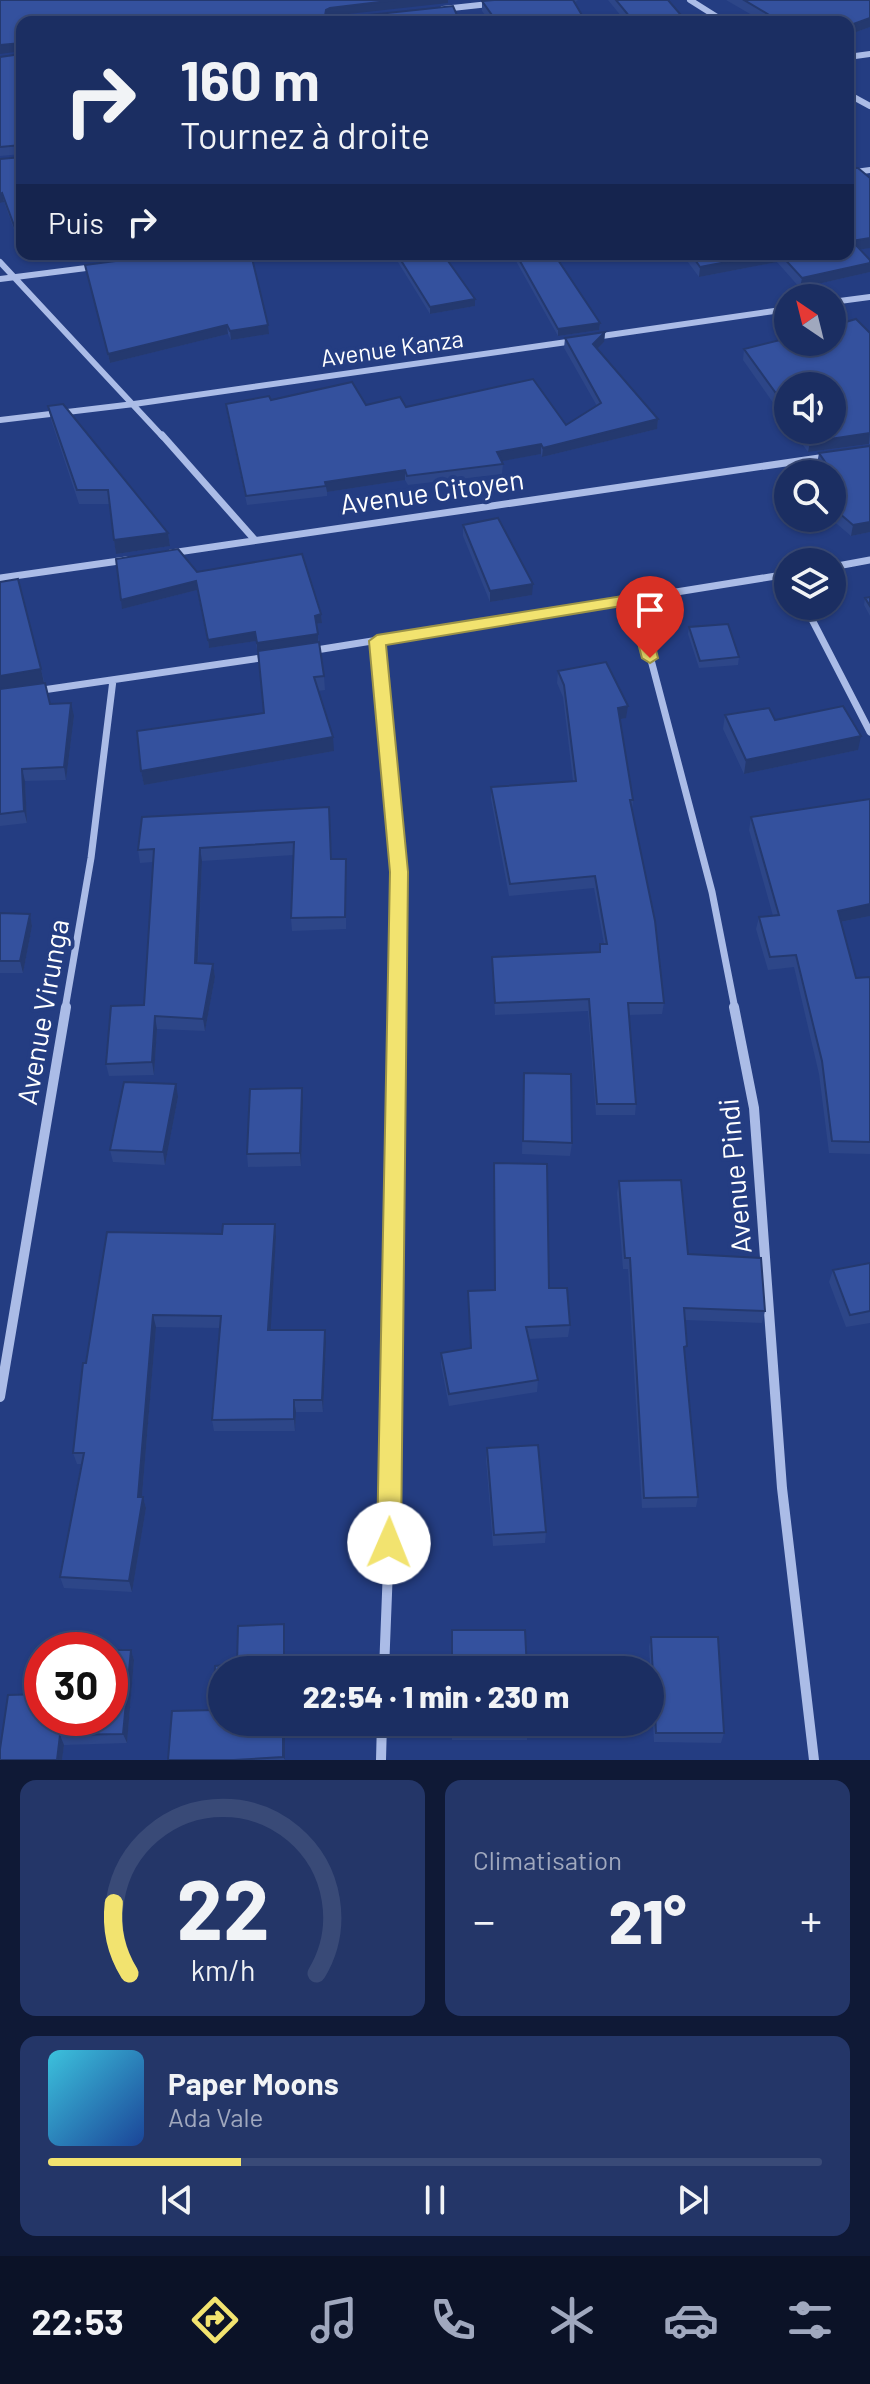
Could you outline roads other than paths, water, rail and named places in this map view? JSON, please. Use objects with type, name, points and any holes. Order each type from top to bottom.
[{"type":"street","points":[[690,0],[715,16]]},
{"type":"street","points":[[434,10],[493,3]]},
{"type":"street","points":[[0,262],[134,404],[254,539]]},
{"type":"street","points":[[0,279],[104,266]]},
{"type":"street","points":[[846,300],[870,297]]},
{"type":"street","name":"Avenue Kanza","points":[[0,420],[134,404],[774,311]]},
{"type":"street","name":"Avenue Citoyen","points":[[161,554],[841,454]]},
{"type":"street","points":[[0,578],[130,560]]},
{"type":"street","points":[[846,564],[870,560]]},
{"type":"street","points":[[299,652],[774,576]]},
{"type":"street","name":"Avenue Pindi","points":[[635,599],[712,892],[754,1108],[782,1488],[814,1760]]},
{"type":"street","points":[[812,620],[870,732]]},
{"type":"street","points":[[377,641],[399,872],[385,1656]]},
{"type":"street","points":[[28,692],[284,654]]},
{"type":"street","name":"Avenue Virunga","points":[[0,1397],[91,858],[113,680]]},
{"type":"street","points":[[381,1760],[382,1736]]}]
